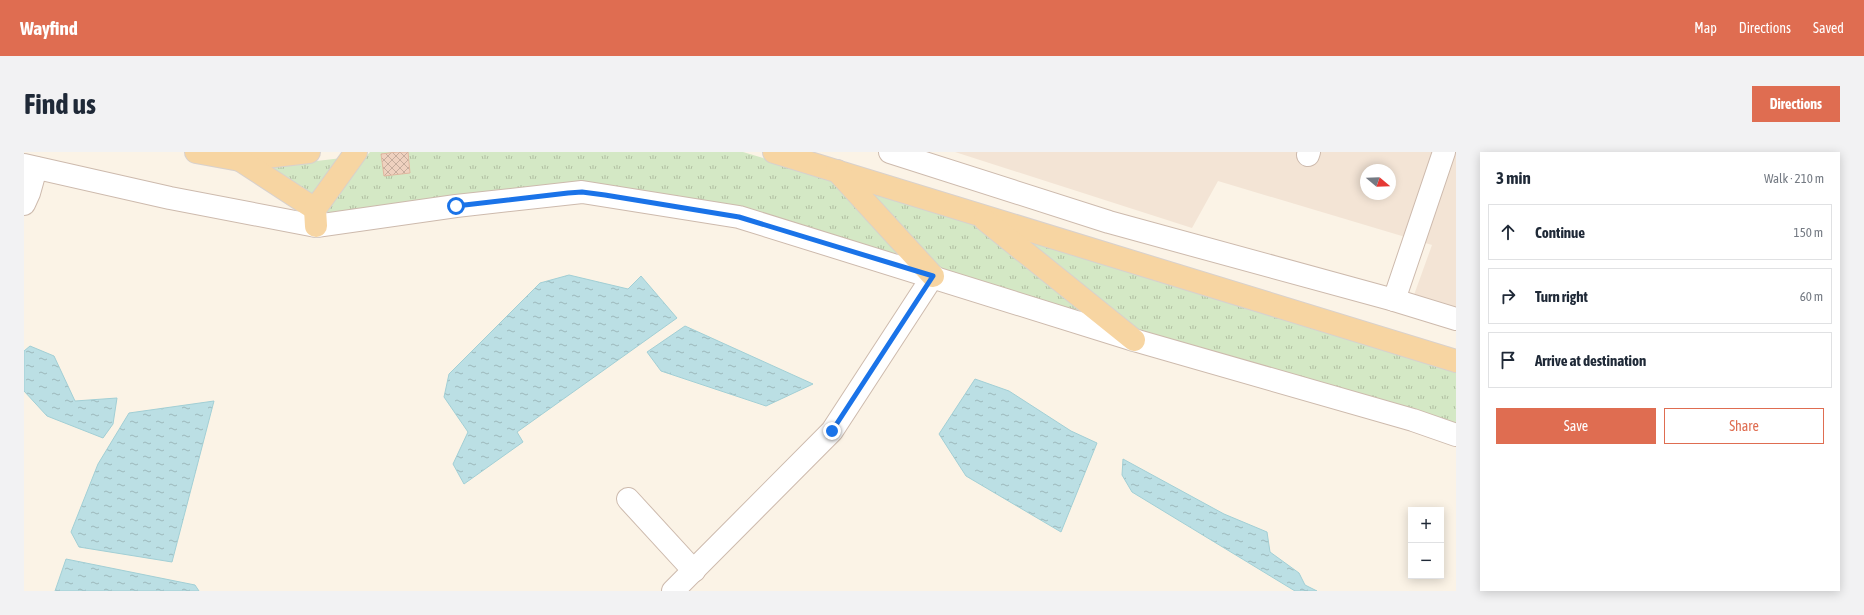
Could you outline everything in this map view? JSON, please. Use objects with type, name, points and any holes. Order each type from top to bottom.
[{"type":"main road","points":[[196,152],[240,160],[309,152]]},
{"type":"main road","points":[[240,160],[315,217],[356,152]]},
{"type":"main road","points":[[774,152],[1456,361]]},
{"type":"main road","points":[[836,170],[933,276]]},
{"type":"main road","points":[[976,213],[1134,340]]},
{"type":"street","points":[[890,152],[1109,222],[1394,300],[1456,320]]},
{"type":"street","points":[[1394,300],[1444,152]]},
{"type":"street","points":[[24,204],[29,193],[30,167],[170,198],[315,217],[456,206],[582,192],[739,217],[933,276],[1134,340],[1413,420],[1456,435]]},
{"type":"street","points":[[673,591],[694,572],[832,431],[933,276]]},
{"type":"street","points":[[628,499],[694,572]]},
{"type":"shaded area","points":[[955,152],[1456,152],[1456,309],[1414,295],[1432,245],[1218,181],[1192,228]]},
{"type":"green space","points":[[370,152],[743,152],[836,180],[918,265],[584,185],[324,218],[338,191]]},
{"type":"green space","points":[[342,158],[315,197],[266,167]]},
{"type":"green space","points":[[861,183],[962,215],[1099,322],[936,272]]},
{"type":"green space","points":[[1022,239],[1456,372],[1456,426],[1141,335]]},
{"type":"water","points":[[569,275],[628,289],[641,276],[677,318],[517,432],[523,442],[464,484],[453,464],[468,432],[444,397],[449,374],[540,283]]},
{"type":"water","points":[[685,326],[813,384],[766,406],[661,371],[647,352]]},
{"type":"water","points":[[30,346],[54,356],[75,401],[117,398],[113,424],[103,438],[47,416],[24,391],[24,351]]},
{"type":"water","points":[[975,379],[1009,391],[1071,431],[1097,443],[1061,532],[966,476],[939,434]]},
{"type":"water","points":[[214,401],[172,562],[79,547],[71,532],[98,464],[129,413]]},
{"type":"water","points":[[1123,459],[1224,514],[1267,532],[1270,552],[1299,573],[1305,585],[1317,591],[1295,591],[1132,492],[1122,475]]},
{"type":"water","points":[[66,559],[195,585],[199,591],[55,591]]},
{"type":"building","points":[[408,152],[410,173],[384,176],[381,154]]},
{"type":"route","points":[[456,206],[568,193],[582,192],[605,195],[739,217],[933,276],[832,431]]}]
